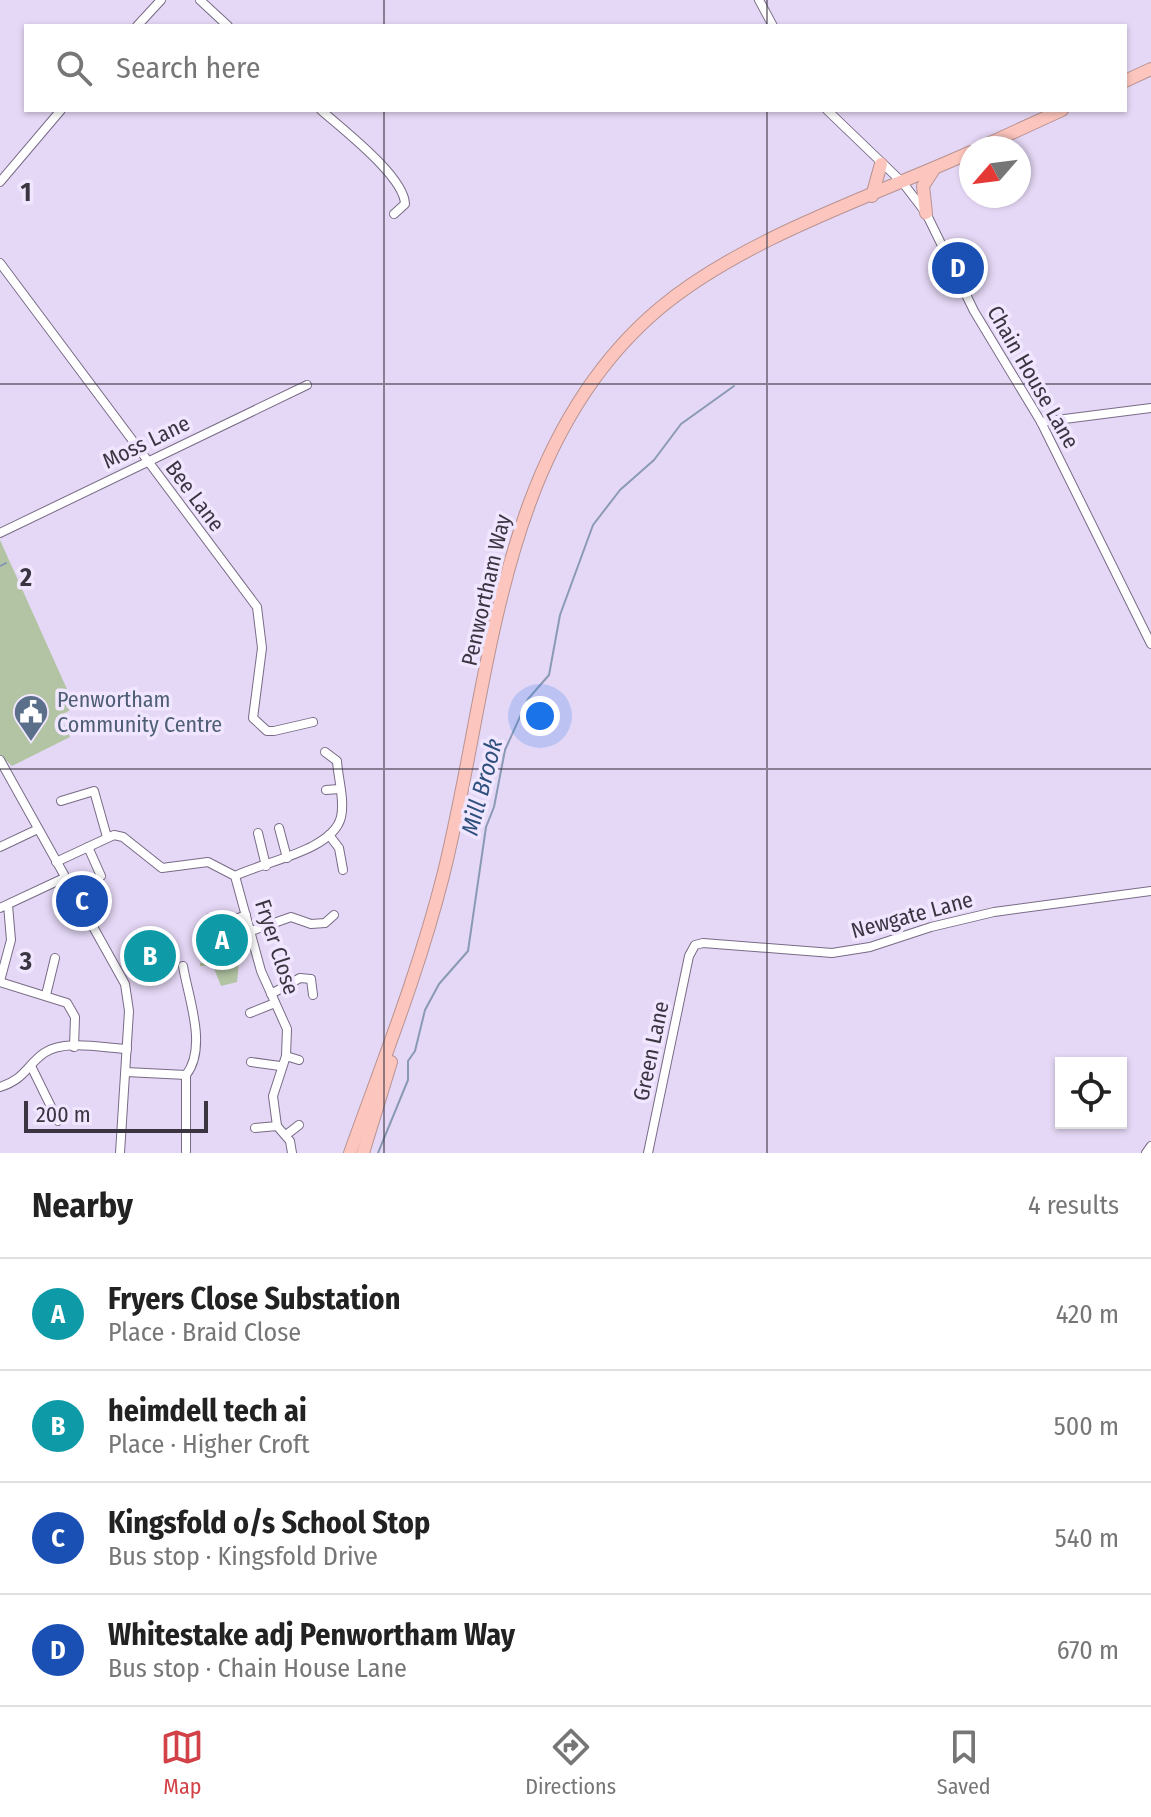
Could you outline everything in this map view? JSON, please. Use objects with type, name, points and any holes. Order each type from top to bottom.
[{"type":"highway","points":[[1127,80],[1151,69]]},
{"type":"highway","points":[[1005,136],[1058,112]]},
{"type":"highway","name":"Penwortham Way","points":[[350,1153],[398,1023],[442,881],[462,800],[511,558],[543,464],[574,407],[621,345],[660,308],[705,275],[758,246],[959,158]]},
{"type":"highway","points":[[872,196],[881,164]]},
{"type":"highway","points":[[926,213],[923,186],[934,169]]},
{"type":"highway","name":"Penwortham Way","points":[[365,1150],[386,1086],[398,1023]]},
{"type":"street","points":[[139,24],[161,0]]},
{"type":"street","points":[[200,0],[226,24]]},
{"type":"street","points":[[759,0],[772,24]]},
{"type":"street","points":[[0,182],[59,112]]},
{"type":"street","points":[[323,112],[381,164],[402,193],[405,204],[394,214]]},
{"type":"street","name":"Chain House Lane","points":[[829,112],[903,183],[926,213],[974,311],[1041,422],[1151,644]]},
{"type":"street","name":"Bee Lane","points":[[0,263],[257,607],[262,648],[253,718],[267,731],[313,722]]},
{"type":"street","name":"Moss Lane","points":[[0,533],[307,385]]},
{"type":"street","points":[[1041,422],[1151,408]]},
{"type":"street","points":[[235,876],[287,858],[329,835],[342,814],[337,761],[325,752]]},
{"type":"street","points":[[0,760],[125,984],[127,1049],[120,1153]]},
{"type":"street","points":[[326,790],[339,789]]},
{"type":"street","points":[[56,862],[107,837],[94,791],[61,801]]},
{"type":"street","points":[[279,828],[287,858]]},
{"type":"street","points":[[0,847],[38,829]]},
{"type":"street","points":[[258,833],[266,866]]},
{"type":"street","points":[[329,835],[339,848],[343,870]]},
{"type":"street","name":"Fryer Close","points":[[107,837],[123,837],[162,868],[208,862],[235,876],[261,971],[287,1029],[286,1056]]},
{"type":"street","points":[[88,847],[101,876]]},
{"type":"street","points":[[64,878],[4,906],[11,940],[0,981],[46,995],[73,1010],[74,1047]]},
{"type":"street","name":"Newgate Lane","points":[[689,956],[692,948],[703,943],[845,951],[994,912],[1151,891]]},
{"type":"street","points":[[210,918],[222,929],[246,915]]},
{"type":"street","points":[[251,931],[291,917],[311,924],[325,923],[334,915]]},
{"type":"street","name":"Green Lane","points":[[648,1153],[689,956]]},
{"type":"street","points":[[46,995],[55,958]]},
{"type":"street","points":[[183,966],[195,1034],[192,1068],[186,1075],[186,1151]]},
{"type":"street","points":[[250,1013],[300,978],[311,979],[313,995]]},
{"type":"street","points":[[0,1087],[22,1078],[47,1051],[74,1047],[127,1049]]},
{"type":"street","points":[[292,1153],[286,1135],[277,1126],[273,1096],[280,1066],[286,1056],[299,1060]]},
{"type":"street","points":[[251,1062],[280,1066]]},
{"type":"street","points":[[32,1068],[58,1121]]},
{"type":"street","points":[[126,1072],[186,1075]]},
{"type":"street","points":[[286,1135],[299,1125]]},
{"type":"street","points":[[255,1128],[277,1126]]},
{"type":"street","points":[[1146,1153],[1151,1146]]},
{"type":"green space","points":[[0,540],[75,707],[60,716],[70,737],[12,766],[0,755]]},
{"type":"green space","points":[[239,962],[237,982],[221,986],[213,966],[200,966],[200,963]]},
{"type":"waterway","name":"Mill Brook","points":[[378,1153],[408,1080],[408,1061],[415,1051],[425,1010],[439,984],[468,951],[486,827],[494,807],[505,750],[528,699],[549,675],[560,615],[593,525],[620,490],[654,460],[681,424],[734,386]]},
{"type":"waterway","points":[[0,566],[6,563]]},
{"type":"place","name":"Whitestake adj Penwortham Way","points":[[958,268]]},
{"type":"place","name":"Penwortham Community Centre","points":[[31,743]]},
{"type":"place","name":"Kingsfold o/s School Stop","points":[[82,901]]},
{"type":"place","name":"Fryers Close Substation","points":[[222,940]]},
{"type":"place","name":"heimdell tech ai","points":[[150,956]]}]
